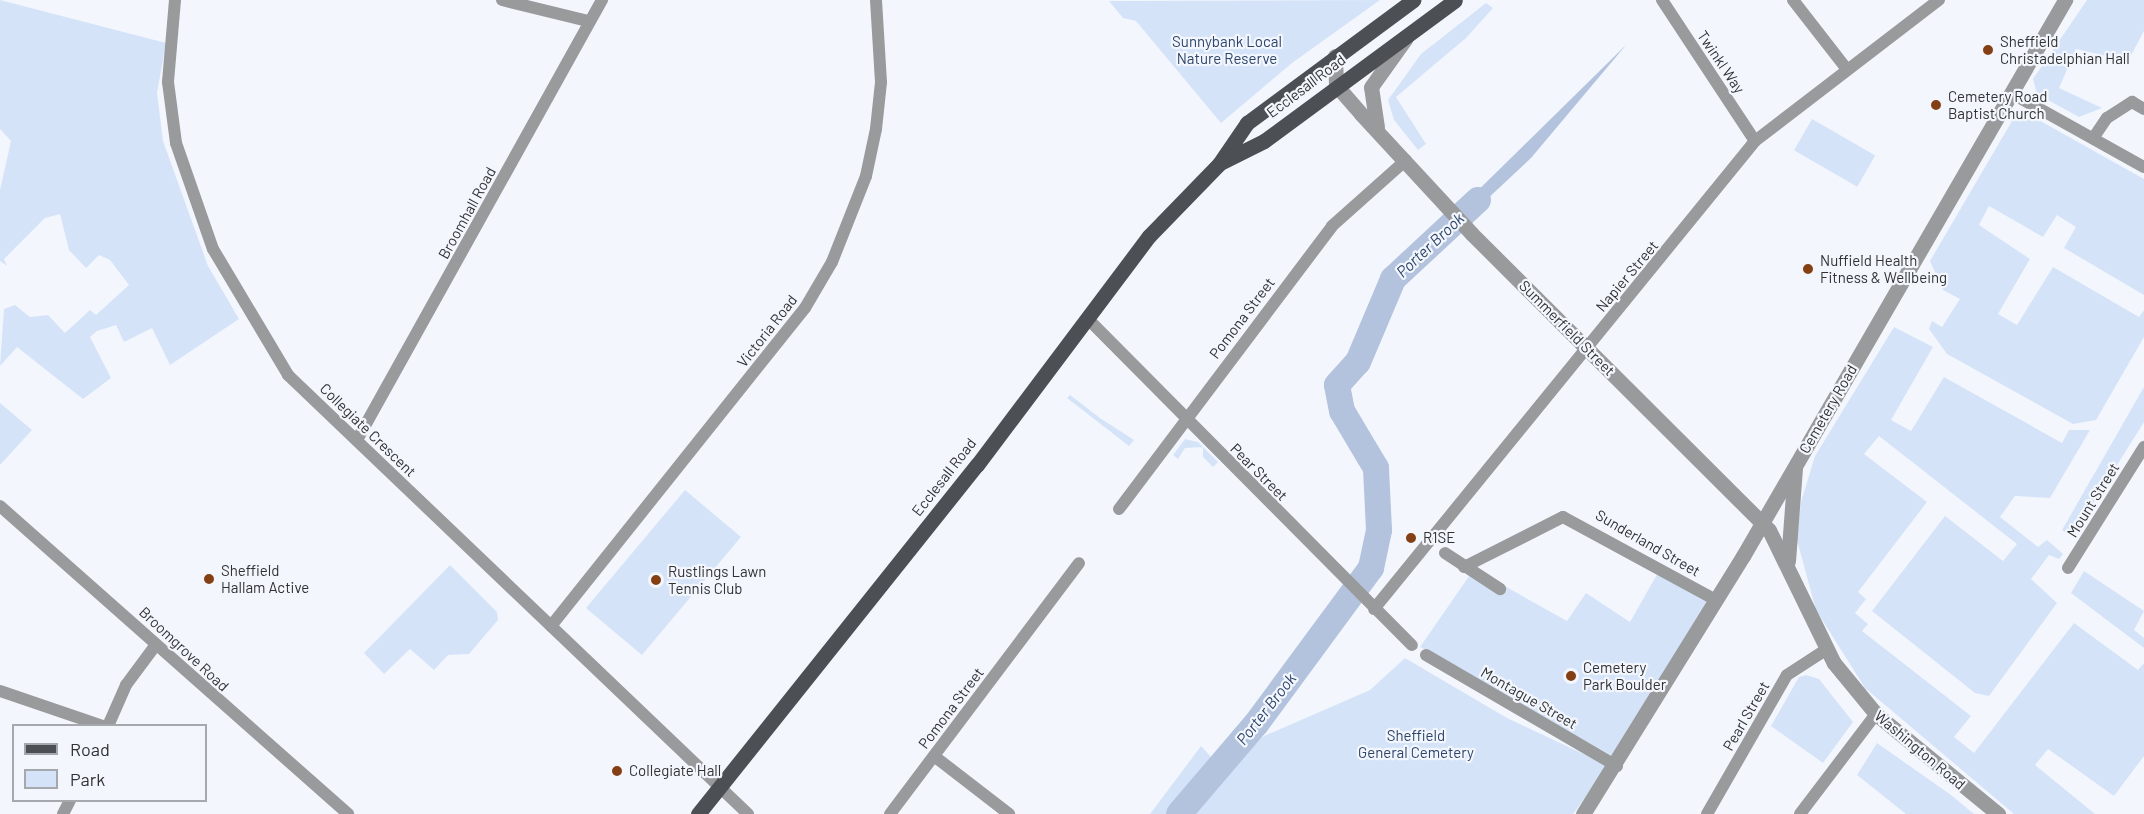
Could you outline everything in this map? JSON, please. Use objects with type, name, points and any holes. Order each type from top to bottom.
[{"type":"main road","name":"Ecclesall Road","points":[[698,814],[933,520],[1156,228],[1219,164],[1247,123],[1413,0]]},
{"type":"main road","name":"Ecclesall Road","points":[[1219,164],[1264,141],[1455,0]]},
{"type":"street","name":"Collegiate Crescent","points":[[175,0],[168,82],[176,143],[213,249],[288,375],[748,814]]},
{"type":"street","points":[[502,0],[588,21]]},
{"type":"street","name":"Broomhall Road","points":[[357,440],[588,21],[602,0]]},
{"type":"street","name":"Victoria Road","points":[[550,626],[805,308],[832,262],[866,176],[876,129],[882,82],[876,0]]},
{"type":"street","name":"Twinkl Way","points":[[1662,0],[1755,141]]},
{"type":"street","points":[[1793,0],[1846,69]]},
{"type":"street","name":"Napier Street","points":[[1374,609],[1755,141],[1939,0]]},
{"type":"street","name":"Cemetery Road","points":[[1583,814],[1617,766],[1762,523],[2065,0]]},
{"type":"street","name":"Ecclesall Road","points":[[1377,127],[1373,83],[1412,31]]},
{"type":"street","points":[[1335,56],[1336,86]]},
{"type":"street","name":"Summerfield Street","points":[[1336,86],[1377,127],[1464,226],[1762,523]]},
{"type":"street","points":[[2011,93],[2094,137],[2144,167]]},
{"type":"street","points":[[2094,137],[2107,118],[2132,102],[2144,109]]},
{"type":"street","name":"Pomona Street","points":[[1119,509],[1332,226],[1406,160]]},
{"type":"street","name":"Pear Street","points":[[1087,318],[1185,420],[1412,645]]},
{"type":"street","name":"Mount Street","points":[[2068,568],[2144,447]]},
{"type":"street","points":[[1787,565],[1795,465]]},
{"type":"street","name":"Broomgrove Road","points":[[0,506],[155,646],[348,814]]},
{"type":"street","name":"Sunderland Street","points":[[1464,567],[1563,517],[1716,600]]},
{"type":"street","name":"Washington Road","points":[[1762,523],[1787,565],[1827,649],[1876,714],[1998,814]]},
{"type":"street","points":[[1445,553],[1500,589]]},
{"type":"street","name":"Pomona Street","points":[[890,814],[1079,563]]},
{"type":"street","points":[[109,724],[126,685],[155,646]]},
{"type":"street","name":"Pearl Street","points":[[1707,814],[1787,675],[1827,649]]},
{"type":"street","name":"Montague Street","points":[[1426,655],[1617,766]]},
{"type":"street","points":[[0,691],[97,724]]},
{"type":"street","points":[[1800,814],[1876,714]]},
{"type":"street","points":[[934,756],[1010,814]]},
{"type":"green space","points":[[0,0],[166,43],[157,93],[163,141],[208,266],[239,319],[170,365],[152,328],[124,342],[116,325],[97,331],[90,337],[111,378],[83,399],[17,347],[0,366],[4,309],[15,305],[30,317],[48,315],[65,333],[90,310],[96,315],[129,285],[110,260],[99,255],[86,268],[69,250],[60,214],[45,218],[4,259],[7,266],[0,261],[0,190],[11,141],[0,129]]},
{"type":"green space","name":"Sunnybank Local Nature Reserve","points":[[1380,0],[1292,63],[1221,123],[1136,21],[1123,18],[1109,1]]},
{"type":"green space","points":[[2087,0],[2144,0],[2144,31],[2128,61],[2076,49],[2059,88],[2102,108],[2079,117],[2037,94],[2033,79]]},
{"type":"green space","points":[[1486,3],[1493,8],[1466,38],[1396,97],[1426,144],[1418,150],[1394,120],[1388,100],[1421,54]]},
{"type":"green space","points":[[2019,109],[2144,179],[2144,295],[2064,248],[2076,227],[2057,215],[2043,237],[1989,206],[1979,225],[2030,259],[1998,314],[2017,325],[2053,267],[2139,317],[2144,310],[2144,337],[2096,420],[2073,424],[1947,354],[1929,329],[1932,321],[1942,327],[1960,299],[1943,290],[1930,261]]},
{"type":"green space","points":[[1812,119],[1875,156],[1857,187],[1794,150]]},
{"type":"green space","points":[[1894,327],[1933,347],[1891,420],[1911,431],[1944,377],[2062,443],[2069,430],[2090,430],[2050,498],[2015,496],[2000,517],[2038,547],[2047,540],[2063,554],[2059,559],[2049,555],[2031,579],[2057,603],[1989,696],[1975,693],[1872,611],[1945,516],[2003,561],[2017,544],[1879,436],[1864,454],[1927,502],[1858,592],[1866,599],[1855,613],[1868,624],[1862,631],[1971,716],[1954,737],[1974,753],[2074,623],[2138,670],[2144,663],[2144,756],[2114,796],[2048,749],[2035,765],[2095,814],[2014,814],[1865,688],[1816,610],[1797,540],[1801,502],[1815,456]]},
{"type":"green space","points":[[2144,387],[2144,422],[2072,537],[2062,530]]},
{"type":"green space","points":[[1070,395],[1134,440],[1129,446],[1067,398]]},
{"type":"green space","points":[[0,403],[32,430],[0,465]]},
{"type":"green space","points":[[1185,439],[1198,442],[1203,447],[1185,448],[1178,459],[1173,455]]},
{"type":"green space","points":[[1203,447],[1218,462],[1213,467],[1203,457]]},
{"type":"green space","name":"Rustlings Lawn Tennis Club","points":[[685,490],[741,537],[642,655],[586,608]]},
{"type":"green space","points":[[450,565],[497,612],[498,620],[469,654],[448,655],[434,670],[410,649],[384,674],[364,653]]},
{"type":"green space","points":[[1474,569],[1567,621],[1586,593],[1630,622],[1659,571],[1710,600],[1616,758],[1420,647]]},
{"type":"green space","points":[[2084,571],[2144,611],[2134,630],[2144,638],[2144,648],[2071,593]]},
{"type":"green space","name":"Sheffield General Cemetery","points":[[1405,658],[1507,718],[1609,766],[1573,814],[1195,814],[1237,758],[1264,736],[1370,690]]},
{"type":"green space","points":[[1806,675],[1819,679],[1853,722],[1823,763],[1771,726],[1799,677]]},
{"type":"green space","points":[[1877,743],[1974,814],[1906,814],[1857,775]]},
{"type":"green space","points":[[1201,746],[1212,758],[1170,814],[1150,814]]},
{"type":"water","points":[[1626,45],[1531,158],[1469,216],[1461,207]]},
{"type":"water","points":[[1442,225],[1451,235],[1408,273],[1399,264]]},
{"type":"waterway","name":"Porter Brook","points":[[1179,814],[1256,724],[1371,568],[1379,530],[1376,468],[1342,411],[1337,385],[1358,362],[1393,279],[1478,200]]},
{"type":"place","name":"Sheffield Christadelphian Hall","points":[[1988,50]]},
{"type":"place","name":"Cemetery Road Baptist Church","points":[[1936,105]]},
{"type":"place","name":"Nuffield Health Fitness & Wellbeing","points":[[1808,269]]},
{"type":"place","name":"R1SE","points":[[1411,538]]},
{"type":"place","name":"Sheffield Hallam Active","points":[[209,579]]},
{"type":"place","name":"Rustlings Lawn Tennis Club","points":[[656,580]]},
{"type":"place","name":"Cemetery Park Boulder","points":[[1571,676]]},
{"type":"place","name":"Collegiate Hall","points":[[617,771]]}]
